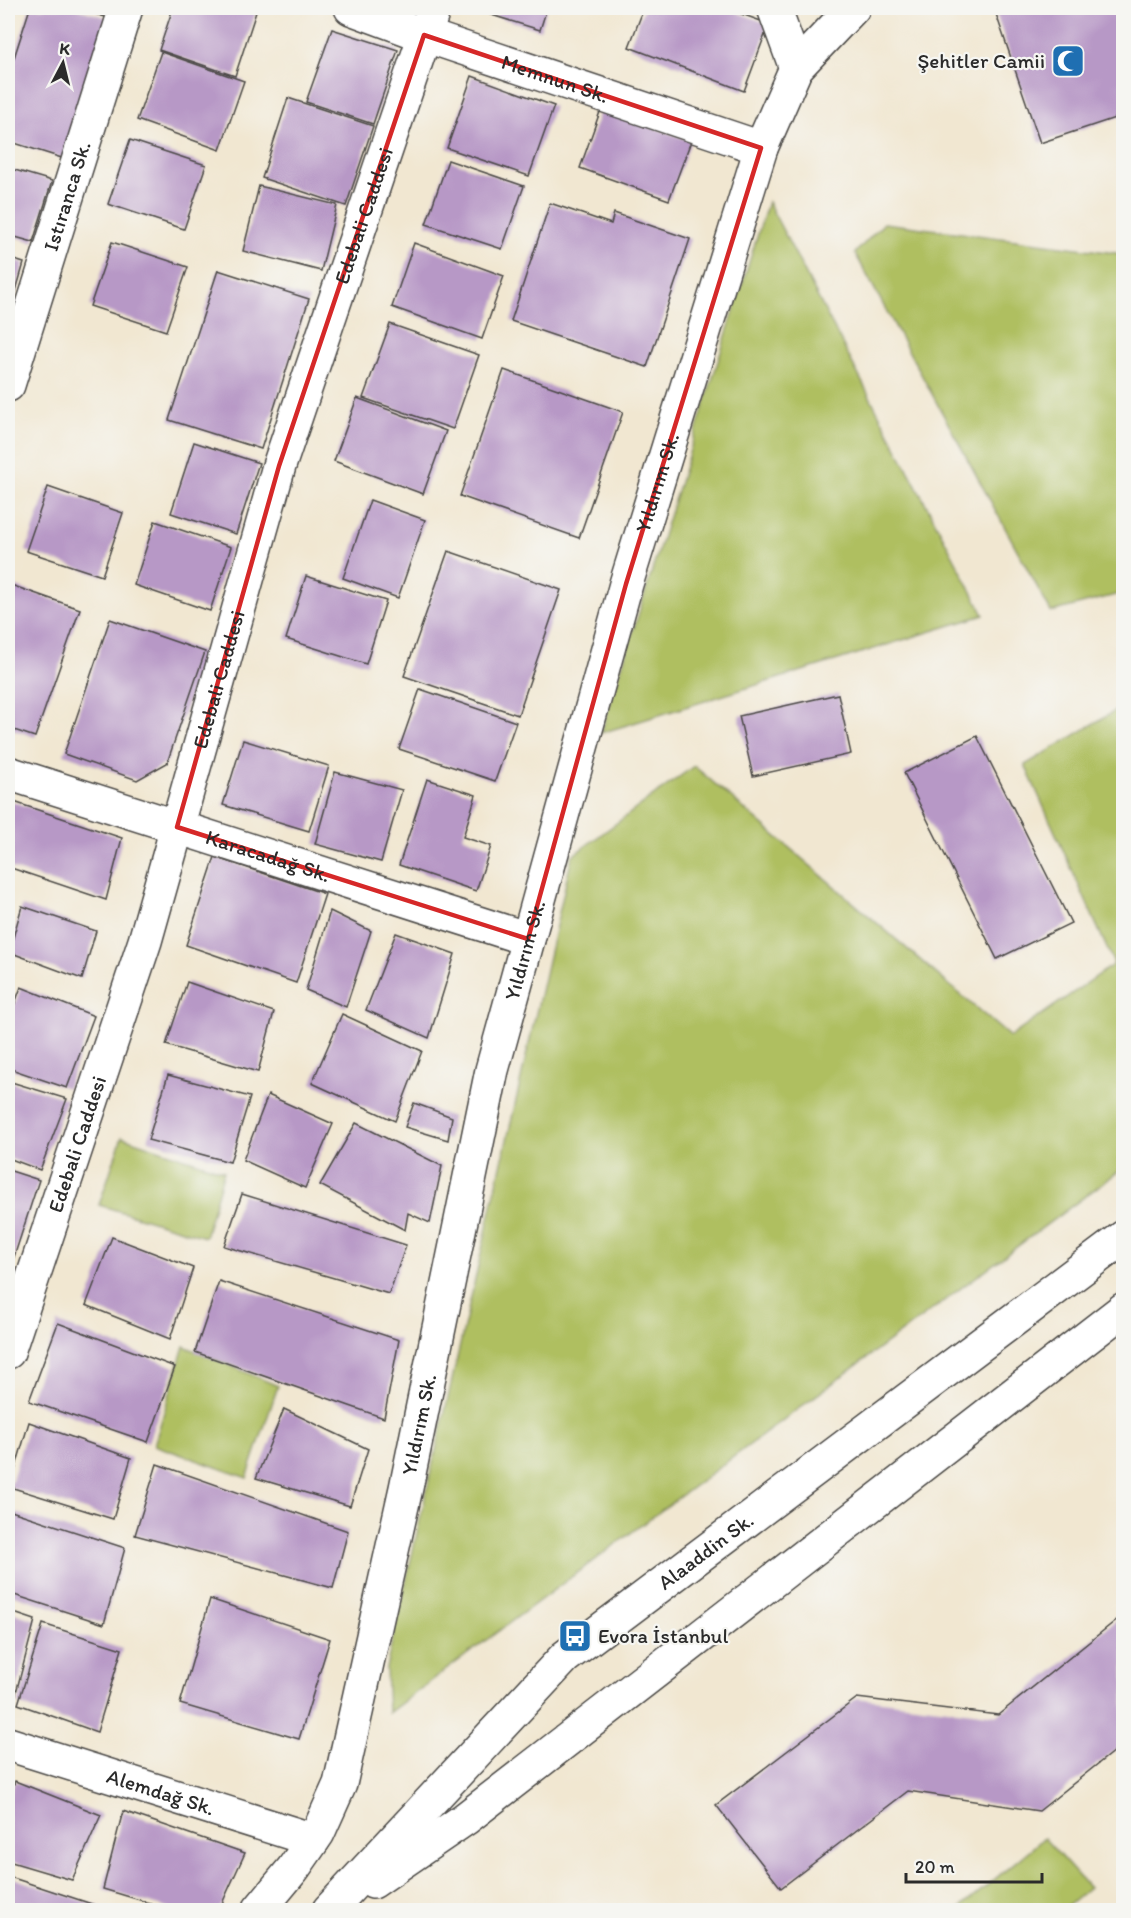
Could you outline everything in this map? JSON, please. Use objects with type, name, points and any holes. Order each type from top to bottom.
[{"type":"street","name":"Istıranca Sk.","points":[[8,385],[126,8]]},
{"type":"street","name":"Memnun Sk.","points":[[351,8],[429,21],[761,148]]},
{"type":"street","points":[[774,8],[796,68]]},
{"type":"street","name":"Yıldırım Sk.","points":[[259,1911],[313,1840],[340,1784],[408,1477],[492,1070],[626,584],[761,148],[796,68],[853,8]]},
{"type":"street","name":"Edebali Caddesi","points":[[8,1352],[145,940],[279,466],[429,21]]},
{"type":"street","name":"Karacadağ Sk.","points":[[8,773],[528,939]]},
{"type":"street","name":"Alaaddin Sk.","points":[[330,1911],[565,1657],[1124,1237]]},
{"type":"street","name":"Alaaddin Sk.","points":[[330,1911],[465,1819],[1124,1310]]},
{"type":"street","name":"Alemdağ Sk.","points":[[8,1744],[313,1840]]},
{"type":"highlighted area","points":[[424,35],[761,148],[626,584],[528,939],[177,827],[279,466]]},
{"type":"green space","points":[[768,202],[984,615],[601,733]]},
{"type":"green space","points":[[884,223],[1123,254],[1123,593],[1051,612],[855,253]]},
{"type":"green space","points":[[1123,706],[1123,1168],[388,1713],[386,1668],[572,856],[694,766],[1010,1037],[1114,964],[1025,765]]},
{"type":"green space","points":[[122,1137],[224,1171],[205,1237],[99,1205]]},
{"type":"green space","points":[[184,1346],[278,1386],[247,1478],[154,1445]]},
{"type":"green space","points":[[1044,1838],[1089,1888],[1063,1910],[958,1910]]},
{"type":"building","points":[[30,8],[74,8],[109,18],[65,159],[8,141],[8,63],[12,64]]},
{"type":"building","points":[[173,8],[244,8],[256,12],[235,76],[159,50]]},
{"type":"building","points":[[469,8],[547,8],[540,30]]},
{"type":"building","points":[[644,8],[725,8],[769,24],[744,91],[629,47]]},
{"type":"building","name":"Şehitler Camii","points":[[994,8],[1124,8],[1124,115],[1040,143]]},
{"type":"building","points":[[332,29],[398,50],[373,124],[306,102]]},
{"type":"building","points":[[161,52],[244,81],[220,150],[137,120]]},
{"type":"building","points":[[472,76],[554,106],[529,176],[447,148]]},
{"type":"building","points":[[288,98],[373,126],[346,206],[262,178]]},
{"type":"building","points":[[601,109],[691,141],[669,200],[580,168]]},
{"type":"building","points":[[130,140],[206,165],[184,229],[108,204]]},
{"type":"building","points":[[448,160],[524,186],[502,249],[426,224]]},
{"type":"building","points":[[8,168],[52,181],[33,242],[8,235]]},
{"type":"building","points":[[259,186],[337,205],[321,271],[243,251]]},
{"type":"building","points":[[550,203],[611,224],[614,213],[690,239],[647,367],[511,321]]},
{"type":"building","points":[[112,242],[188,267],[166,331],[90,306]]},
{"type":"building","points":[[414,243],[504,276],[482,339],[392,307]]},
{"type":"building","points":[[8,258],[24,263],[8,318]]},
{"type":"building","points":[[218,270],[309,299],[261,449],[169,420]]},
{"type":"building","points":[[390,324],[479,355],[453,429],[363,398]]},
{"type":"building","points":[[504,370],[623,412],[579,538],[460,496]]},
{"type":"building","points":[[357,398],[446,431],[423,494],[334,461]]},
{"type":"building","points":[[194,442],[259,463],[236,534],[171,513]]},
{"type":"building","points":[[48,487],[123,513],[102,576],[26,551]]},
{"type":"building","points":[[370,500],[425,520],[398,598],[343,578]]},
{"type":"building","points":[[155,521],[231,547],[210,611],[134,585]]},
{"type":"building","points":[[448,551],[561,590],[518,715],[404,676]]},
{"type":"building","points":[[306,576],[386,601],[366,664],[286,639]]},
{"type":"building","points":[[8,584],[80,609],[35,737],[8,728]]},
{"type":"building","points":[[110,619],[205,652],[167,763],[137,780],[64,754]]},
{"type":"building","points":[[420,689],[516,722],[495,781],[399,749]]},
{"type":"building","points":[[838,694],[851,754],[753,776],[739,716]]},
{"type":"building","points":[[977,736],[1071,923],[997,959],[904,773]]},
{"type":"building","points":[[243,740],[329,766],[309,831],[223,805]]},
{"type":"building","points":[[335,772],[402,790],[381,862],[315,844]]},
{"type":"building","points":[[427,779],[476,795],[463,837],[491,846],[476,891],[399,865]]},
{"type":"building","points":[[8,800],[122,838],[106,900],[8,867]]},
{"type":"building","points":[[215,857],[325,894],[296,983],[186,945]]},
{"type":"building","points":[[22,906],[96,931],[82,979],[9,952]]},
{"type":"building","points":[[330,911],[371,931],[346,1007],[306,990]]},
{"type":"building","points":[[396,933],[455,954],[429,1038],[366,1010]]},
{"type":"building","points":[[187,982],[274,1012],[258,1072],[166,1045]]},
{"type":"building","points":[[21,987],[94,1016],[67,1088],[8,1068],[8,1022]]},
{"type":"building","points":[[342,1014],[422,1051],[395,1121],[312,1083]]},
{"type":"building","points":[[168,1075],[250,1097],[230,1162],[148,1140]]},
{"type":"building","points":[[8,1081],[67,1099],[40,1170],[8,1158]]},
{"type":"building","points":[[268,1095],[333,1124],[305,1188],[243,1160]]},
{"type":"building","points":[[414,1103],[452,1117],[448,1140],[405,1127]]},
{"type":"building","points":[[356,1123],[442,1166],[430,1223],[408,1213],[405,1230],[320,1185]]},
{"type":"building","points":[[8,1170],[39,1180],[14,1257],[8,1254]]},
{"type":"building","points":[[242,1194],[406,1245],[389,1294],[224,1246]]},
{"type":"building","points":[[112,1237],[193,1268],[170,1339],[86,1305]]},
{"type":"building","points":[[219,1281],[399,1340],[384,1418],[195,1352]]},
{"type":"building","points":[[58,1323],[175,1367],[148,1442],[29,1401]]},
{"type":"building","points":[[284,1409],[368,1449],[350,1506],[256,1478]]},
{"type":"building","points":[[29,1422],[131,1458],[113,1519],[10,1487]]},
{"type":"building","points":[[157,1464],[348,1531],[333,1588],[135,1535]]},
{"type":"building","points":[[8,1510],[125,1548],[104,1624],[8,1593]]},
{"type":"building","points":[[210,1599],[330,1639],[299,1739],[180,1704]]},
{"type":"building","points":[[8,1611],[35,1620],[12,1708],[8,1707]]},
{"type":"building","points":[[1124,1614],[1124,1743],[1039,1811],[908,1791],[781,1888],[716,1805],[857,1698],[998,1715]]},
{"type":"building","points":[[43,1624],[122,1649],[97,1732],[18,1704]]},
{"type":"building","points":[[15,1781],[101,1815],[72,1880],[8,1861],[8,1799]]},
{"type":"building","points":[[123,1811],[245,1853],[219,1910],[173,1910],[103,1889]]},
{"type":"building","points":[[10,1877],[110,1910],[8,1910]]},
{"type":"place","name":"Şehitler Camii","points":[[1068,61]]},
{"type":"place","name":"Evora İstanbul","points":[[575,1636]]}]
